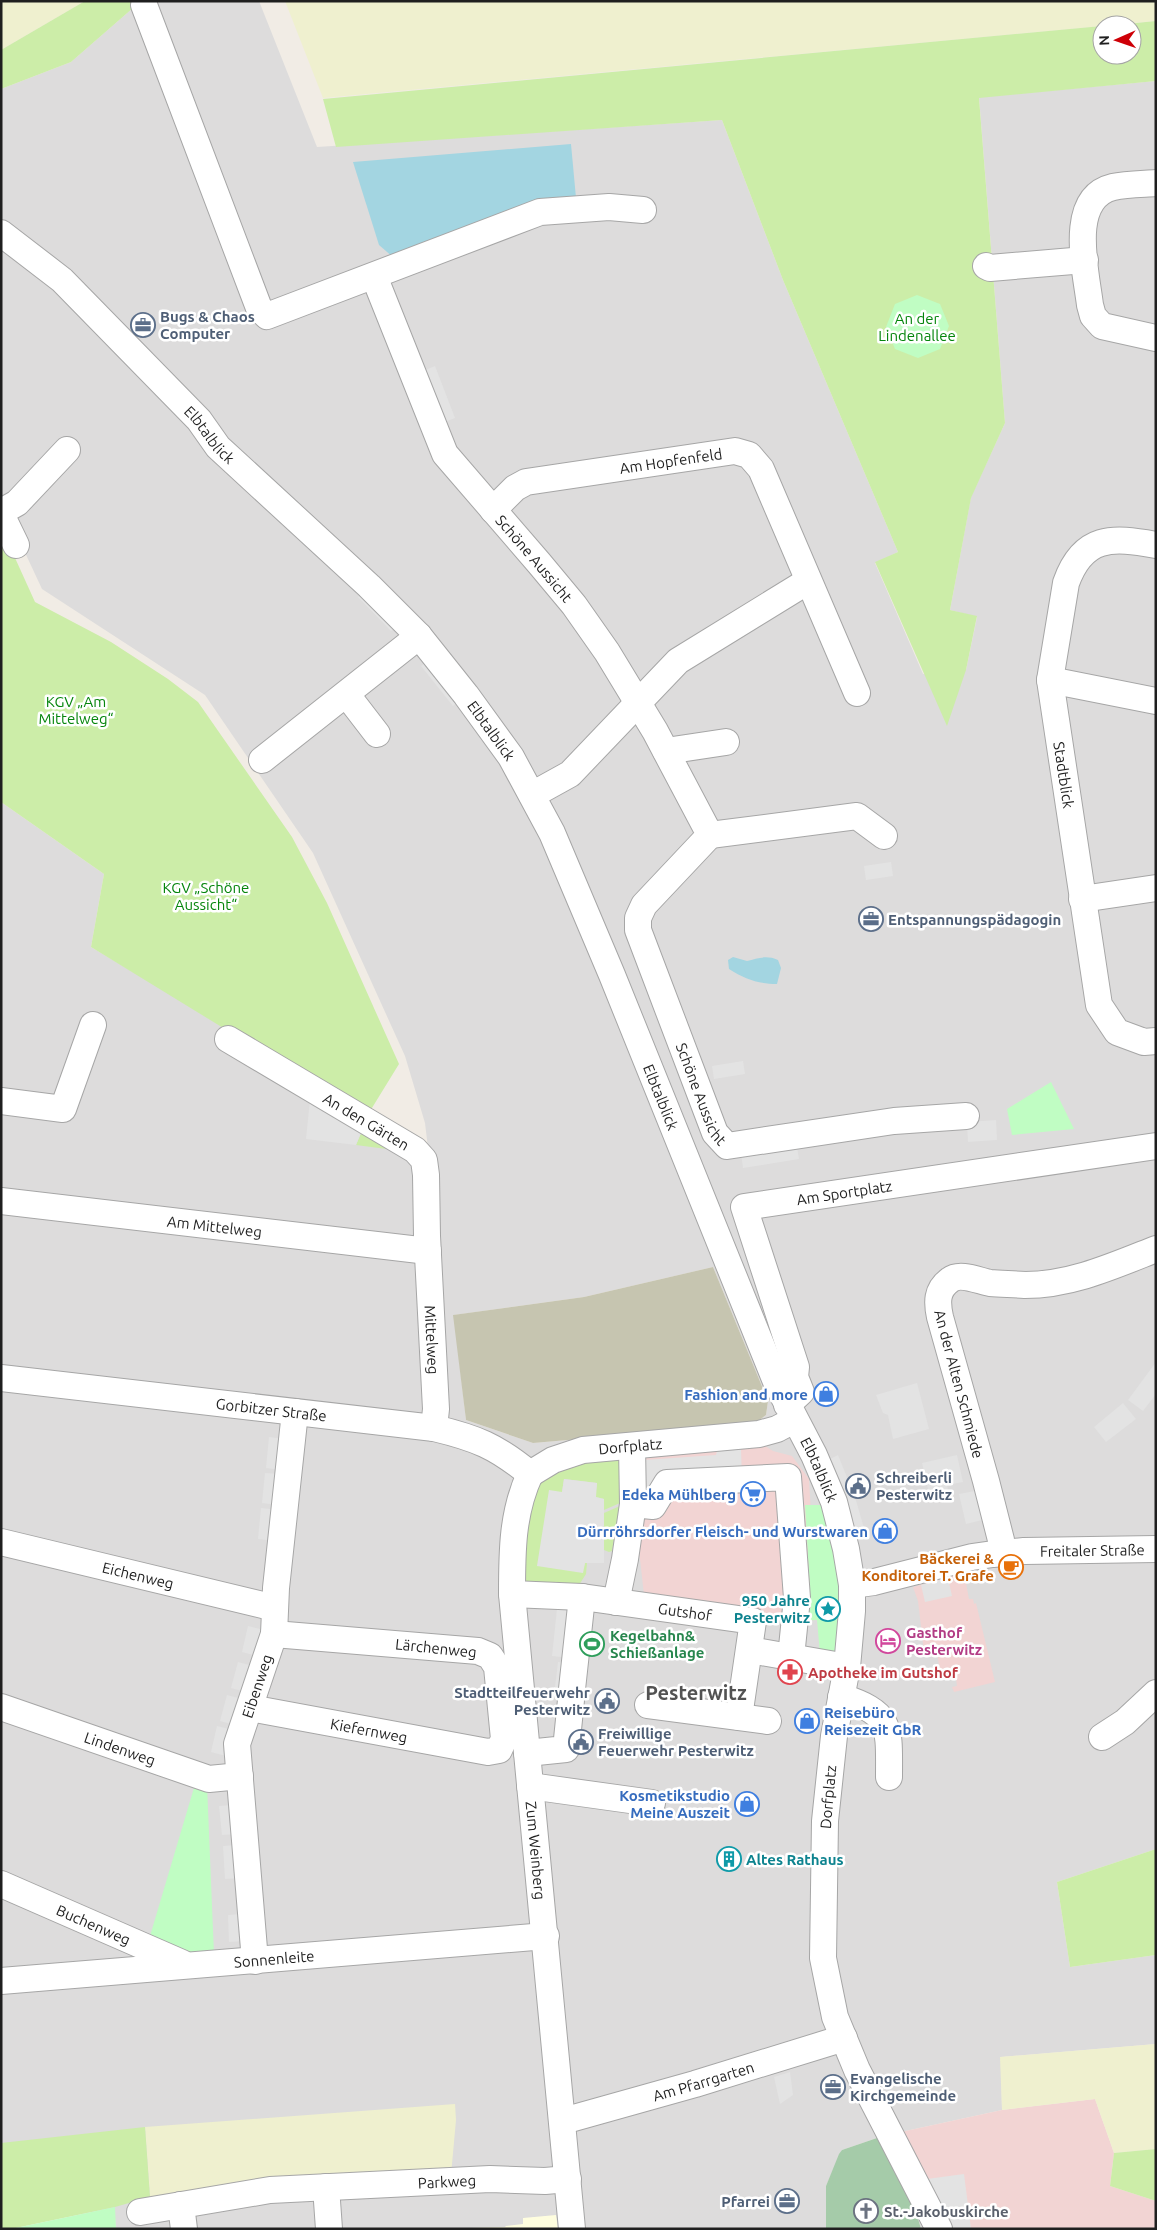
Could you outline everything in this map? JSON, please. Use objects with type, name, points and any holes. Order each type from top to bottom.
[{"type":"street","points":[[144,6],[259,308],[266,316],[540,212],[609,207],[642,210]]},
{"type":"street","points":[[1156,183],[1112,187],[1096,196],[1086,212],[1082,230],[1090,305],[1093,316],[1102,326],[1156,338]]},
{"type":"street","name":"Elbtalblick","points":[[1,233],[62,280],[199,420],[218,447],[369,586],[418,636],[511,757],[552,833],[791,1412],[814,1455],[834,1502],[846,1549],[852,1585]]},
{"type":"street","points":[[986,266],[990,268],[1085,260]]},
{"type":"street","name":"Schöne Aussicht","points":[[374,276],[445,454],[574,605],[607,652],[666,751],[710,835],[644,905],[638,918],[638,930],[715,1133],[727,1146],[894,1121],[966,1116]]},
{"type":"street","points":[[16,545],[1,513],[17,503],[67,450]]},
{"type":"street","name":"Am Hopfenfeld","points":[[492,510],[515,488],[526,482],[735,451],[748,455],[762,469],[857,693]]},
{"type":"street","name":"Stadtblick","points":[[1156,545],[1132,540],[1102,541],[1079,556],[1066,582],[1050,680],[1099,1005],[1117,1032],[1144,1042],[1156,1041]]},
{"type":"street","points":[[532,794],[570,774],[678,661],[808,581]]},
{"type":"street","points":[[262,760],[418,636]]},
{"type":"street","points":[[1050,680],[1156,701]]},
{"type":"street","points":[[347,694],[377,734]]},
{"type":"street","points":[[666,751],[726,742]]},
{"type":"street","points":[[710,835],[856,816],[884,836]]},
{"type":"street","points":[[1082,899],[1156,888]]},
{"type":"street","points":[[1,1101],[63,1109],[93,1026]]},
{"type":"street","name":"An den Gärten","points":[[228,1039],[415,1150],[424,1160],[426,1175],[428,1251]]},
{"type":"street","name":"Am Sportplatz","points":[[791,1412],[801,1392],[795,1377],[796,1367],[744,1207],[1156,1146]]},
{"type":"street","name":"Am Mittelweg","points":[[1,1202],[428,1251]]},
{"type":"street","name":"An der Alten Schmiede","points":[[1002,1553],[1001,1540],[988,1489],[940,1317],[937,1301],[942,1288],[951,1279],[962,1277],[989,1283],[1026,1285],[1061,1282],[1097,1273],[1156,1249]]},
{"type":"street","name":"Mittelweg","points":[[428,1251],[436,1409],[434,1428]]},
{"type":"street","name":"Gorbitzer Straße","points":[[1,1378],[434,1428],[472,1437],[508,1456],[530,1474]]},
{"type":"street","name":"Eibenweg","points":[[255,1961],[237,1744],[274,1634],[295,1412]]},
{"type":"street","name":"Dorfplatz","points":[[530,1474],[553,1460],[584,1450],[758,1434],[777,1429],[791,1412]]},
{"type":"street","points":[[512,1594],[582,1597],[616,1602],[625,1559],[633,1504],[632,1446]]},
{"type":"street","name":"Zum Weinberg","points":[[530,1474],[520,1495],[514,1528],[512,1594],[546,1936],[572,2229]]},
{"type":"street","points":[[633,1504],[653,1506],[667,1483],[788,1477],[797,1598],[791,1657]]},
{"type":"street","name":"Eichenweg","points":[[1,1542],[275,1608]]},
{"type":"street","name":"Freitaler Straße","points":[[852,1585],[874,1582],[972,1557],[1002,1553],[1156,1549]]},
{"type":"street","name":"Dorfplatz","points":[[852,1585],[847,1667],[834,1736],[824,1832],[823,1958],[829,1992],[857,2070],[900,2150],[939,2229]]},
{"type":"street","points":[[527,1753],[566,1749],[582,1597]]},
{"type":"street","name":"Gutshof","points":[[616,1602],[753,1621],[739,1717]]},
{"type":"street","name":"Lärchenweg","points":[[274,1634],[478,1651],[490,1656],[497,1667],[504,1738],[499,1750],[488,1752]]},
{"type":"street","points":[[750,1650],[847,1667]]},
{"type":"street","points":[[1102,1737],[1125,1722],[1156,1693]]},
{"type":"street","points":[[841,1697],[864,1704],[882,1717],[889,1740],[889,1777]]},
{"type":"street","points":[[648,1705],[768,1721]]},
{"type":"street","name":"Lindenweg","points":[[1,1707],[209,1779],[240,1776]]},
{"type":"street","name":"Kiefernweg","points":[[250,1708],[488,1752]]},
{"type":"street","points":[[530,1786],[652,1803]]},
{"type":"street","name":"Buchenweg","points":[[1,1884],[186,1965]]},
{"type":"street","name":"Sonnenleite","points":[[1,1980],[255,1961],[546,1936]]},
{"type":"street","name":"Am Pfarrgarten","points":[[563,2121],[695,2084],[844,2038]]},
{"type":"street","name":"Parkweg","points":[[140,2212],[182,2217],[270,2190],[490,2179],[544,2181],[568,2179]]},
{"type":"street","points":[[326,2187],[329,2229]]},
{"type":"shaded area","points":[[1,1],[85,1],[1,50]]},
{"type":"shaded area","points":[[141,1],[259,1],[317,147],[722,120],[783,280],[898,552],[875,563],[923,674],[966,670],[977,617],[950,610],[971,497],[1005,423],[979,97],[1156,81],[1156,1849],[1057,1882],[1070,1967],[1156,1955],[1156,2044],[1001,2057],[1002,2110],[901,2132],[949,2229],[921,2229],[917,2215],[877,2138],[842,2150],[826,2186],[826,2229],[116,2229],[114,2208],[1,2229],[1,1388],[10,1367],[1,1365],[1,802],[104,874],[91,947],[428,1148],[425,1123],[405,1056],[313,853],[205,695],[42,589],[21,544],[8,498],[1,496],[1,89],[71,62]],"holes":[[[713,1267],[768,1401],[766,1415],[754,1424],[533,1443],[466,1420],[454,1315],[584,1297]]]},
{"type":"shaded area","points":[[285,1],[1156,1],[1156,21],[1142,22],[1142,15],[1092,15],[1092,27],[323,98]]},
{"type":"shaded area","points":[[435,366],[455,418],[434,426],[413,375]]},
{"type":"shaded area","points":[[369,586],[402,620],[391,631],[358,597]]},
{"type":"shaded area","points":[[434,655],[466,695],[453,706],[421,666]]},
{"type":"shaded area","points":[[891,862],[893,876],[866,880],[864,866]]},
{"type":"shaded area","points":[[743,1061],[745,1074],[714,1079],[712,1066]]},
{"type":"shaded area","points":[[311,1090],[364,1126],[356,1145],[306,1139]]},
{"type":"shaded area","points":[[996,1120],[997,1140],[968,1142],[967,1122]]},
{"type":"shaded area","points":[[795,1136],[799,1159],[743,1168],[740,1145]]},
{"type":"shaded area","points":[[713,1267],[768,1401],[766,1415],[754,1424],[533,1443],[466,1420],[453,1315],[584,1297]]},
{"type":"shaded area","points":[[1156,1362],[1156,1394],[1143,1411],[1128,1400]]},
{"type":"shaded area","points":[[917,1383],[929,1429],[893,1439],[888,1415],[883,1413],[876,1395]]},
{"type":"shaded area","points":[[1123,1403],[1136,1419],[1106,1442],[1094,1427]]},
{"type":"shaded area","points":[[269,1437],[285,1439],[282,1470],[266,1468]]},
{"type":"shaded area","points":[[762,1444],[773,1451],[792,1456],[809,1479],[817,1620],[800,1621],[644,1595],[638,1541],[645,1456]]},
{"type":"shaded area","points":[[741,1449],[742,1479],[659,1496],[641,1492],[644,1460],[716,1455],[717,1451]]},
{"type":"shaded area","points":[[838,1455],[855,1497],[866,1535],[846,1549],[818,1465]]},
{"type":"shaded area","points":[[957,1455],[963,1482],[947,1485],[950,1498],[931,1502],[922,1463]]},
{"type":"shaded area","points":[[265,1473],[281,1474],[278,1505],[262,1503]]},
{"type":"shaded area","points":[[564,1479],[597,1483],[596,1497],[604,1499],[604,1563],[585,1563],[583,1573],[537,1566],[549,1490],[562,1492]]},
{"type":"shaded area","points":[[975,1491],[982,1520],[966,1524],[959,1494]]},
{"type":"shaded area","points":[[261,1508],[278,1510],[275,1541],[258,1539]]},
{"type":"shaded area","points":[[964,1573],[969,1599],[973,1599],[974,1604],[976,1603],[995,1682],[954,1692],[952,1687],[957,1686],[955,1672],[940,1674],[937,1650],[924,1652],[918,1601],[913,1587]]},
{"type":"shaded area","points":[[948,1578],[952,1596],[925,1602],[921,1585]]},
{"type":"shaded area","points":[[557,1609],[580,1611],[572,1689],[555,1687],[558,1662],[569,1663],[570,1658],[552,1656]]},
{"type":"shaded area","points":[[248,1626],[264,1630],[257,1656],[242,1652]]},
{"type":"shaded area","points":[[238,1662],[253,1666],[246,1692],[231,1688]]},
{"type":"shaded area","points":[[227,1695],[242,1699],[235,1725],[220,1721]]},
{"type":"shaded area","points":[[217,1726],[233,1730],[226,1756],[211,1752]]},
{"type":"shaded area","points":[[234,1805],[237,1834],[222,1835],[219,1806]]},
{"type":"shaded area","points":[[237,1845],[240,1878],[225,1879],[223,1846]]},
{"type":"shaded area","points":[[242,1914],[244,1941],[229,1942],[228,1915]]},
{"type":"shaded area","points":[[1156,2044],[1156,2149],[1114,2153],[1095,2099],[1002,2110],[1000,2057]]},
{"type":"shaded area","points":[[790,2072],[793,2095],[780,2104],[774,2077]]},
{"type":"shaded area","points":[[1095,2099],[1114,2153],[1110,2186],[1156,2201],[1156,2229],[949,2229],[901,2132],[1002,2110]]},
{"type":"shaded area","points":[[455,2104],[456,2120],[451,2175],[150,2197],[145,2127]]},
{"type":"shaded area","points":[[877,2138],[917,2215],[921,2229],[826,2229],[826,2186],[839,2154],[842,2150]]},
{"type":"shaded area","points":[[964,2174],[971,2229],[952,2229],[927,2179]]},
{"type":"shaded area","points":[[556,2215],[558,2229],[436,2229],[505,2227],[523,2224],[523,2218]]},
{"type":"green space","points":[[85,1],[141,1],[71,62],[1,89],[1,50]]},
{"type":"green space","points":[[1156,21],[1156,81],[979,98],[1005,423],[971,498],[950,610],[977,616],[966,670],[947,726],[875,562],[898,552],[783,280],[722,120],[336,147],[323,99],[1092,27],[1092,65],[1142,65],[1142,22]]},
{"type":"green space","name":"An der Lindenallee","points":[[917,295],[940,304],[949,326],[940,349],[918,358],[895,349],[886,327],[895,304]]},
{"type":"green space","name":"KGV „Schöne Aussicht“","points":[[1,527],[35,602],[111,642],[168,679],[198,702],[292,837],[327,903],[399,1064],[367,1116],[91,947],[104,874],[1,802]]},
{"type":"green space","points":[[1051,1082],[1074,1129],[1012,1135],[1007,1109]]},
{"type":"green space","points":[[364,1126],[402,1151],[356,1145]]},
{"type":"green space","points":[[583,1459],[623,1459],[625,1474],[620,1503],[604,1510],[604,1499],[595,1497],[597,1483],[564,1479],[562,1492],[582,1573],[585,1563],[587,1563],[586,1574],[579,1585],[520,1583],[528,1505],[543,1476]]},
{"type":"green space","points":[[805,1505],[825,1505],[837,1545],[842,1641],[834,1651],[820,1654],[817,1620],[800,1621],[800,1608],[811,1608]]},
{"type":"green space","points":[[620,1506],[612,1551],[609,1552],[604,1550],[604,1513]]},
{"type":"green space","points":[[196,1781],[207,1785],[214,1954],[196,1956],[150,1936]]},
{"type":"green space","points":[[1156,1849],[1156,1955],[1070,1967],[1057,1882]]},
{"type":"green space","points":[[145,2127],[150,2197],[115,2207],[11,2229],[1,2229],[1,2143]]},
{"type":"green space","points":[[1156,2149],[1156,2201],[1110,2186],[1114,2153]]},
{"type":"green space","points":[[115,2207],[116,2229],[11,2229]]},
{"type":"water","points":[[571,144],[576,198],[394,258],[379,245],[353,162]]},
{"type":"water","points":[[733,957],[747,961],[766,957],[778,960],[781,968],[777,984],[752,980],[729,969],[728,960]]},
{"type":"place","name":"Bugs & Chaos Computer","points":[[143,325]]},
{"type":"place","name":"Entspannungspädagogin","points":[[871,919]]},
{"type":"place","name":"Fashion and more","points":[[826,1394]]},
{"type":"place","name":"Schreiberli Pesterwitz","points":[[858,1486]]},
{"type":"place","name":"Edeka Mühlberg","points":[[753,1494]]},
{"type":"place","name":"Dürrröhrsdorfer Fleisch- und Wurstwaren","points":[[885,1531]]},
{"type":"place","name":"Bäckerei & Konditorei T. Grafe","points":[[1011,1567]]},
{"type":"place","name":"950 Jahre Pesterwitz","points":[[828,1609]]},
{"type":"place","name":"Gasthof Pesterwitz","points":[[888,1641]]},
{"type":"place","name":"Kegelbahn& Schießanlage","points":[[592,1644]]},
{"type":"place","name":"Apotheke im Gutshof","points":[[790,1672]]},
{"type":"place","name":"Stadtteilfeuerwehr Pesterwitz","points":[[607,1701]]},
{"type":"place","name":"Reisebüro Reisezeit GbR","points":[[807,1721]]},
{"type":"place","name":"Freiwillige Feuerwehr Pesterwitz","points":[[581,1742]]},
{"type":"place","name":"Kosmetikstudio Meine Auszeit","points":[[747,1804]]},
{"type":"place","name":"Altes Rathaus","points":[[729,1859]]},
{"type":"place","name":"Evangelische Kirchgemeinde","points":[[833,2087]]},
{"type":"place","name":"Pfarrei","points":[[787,2201]]},
{"type":"place","name":"St.-Jakobuskirche","points":[[866,2211]]},
{"type":"district","name":"Pesterwitz","points":[[696,1692]]},
{"type":"park label","name":"KGV „Am Mittelweg“","points":[[76,710]]}]
